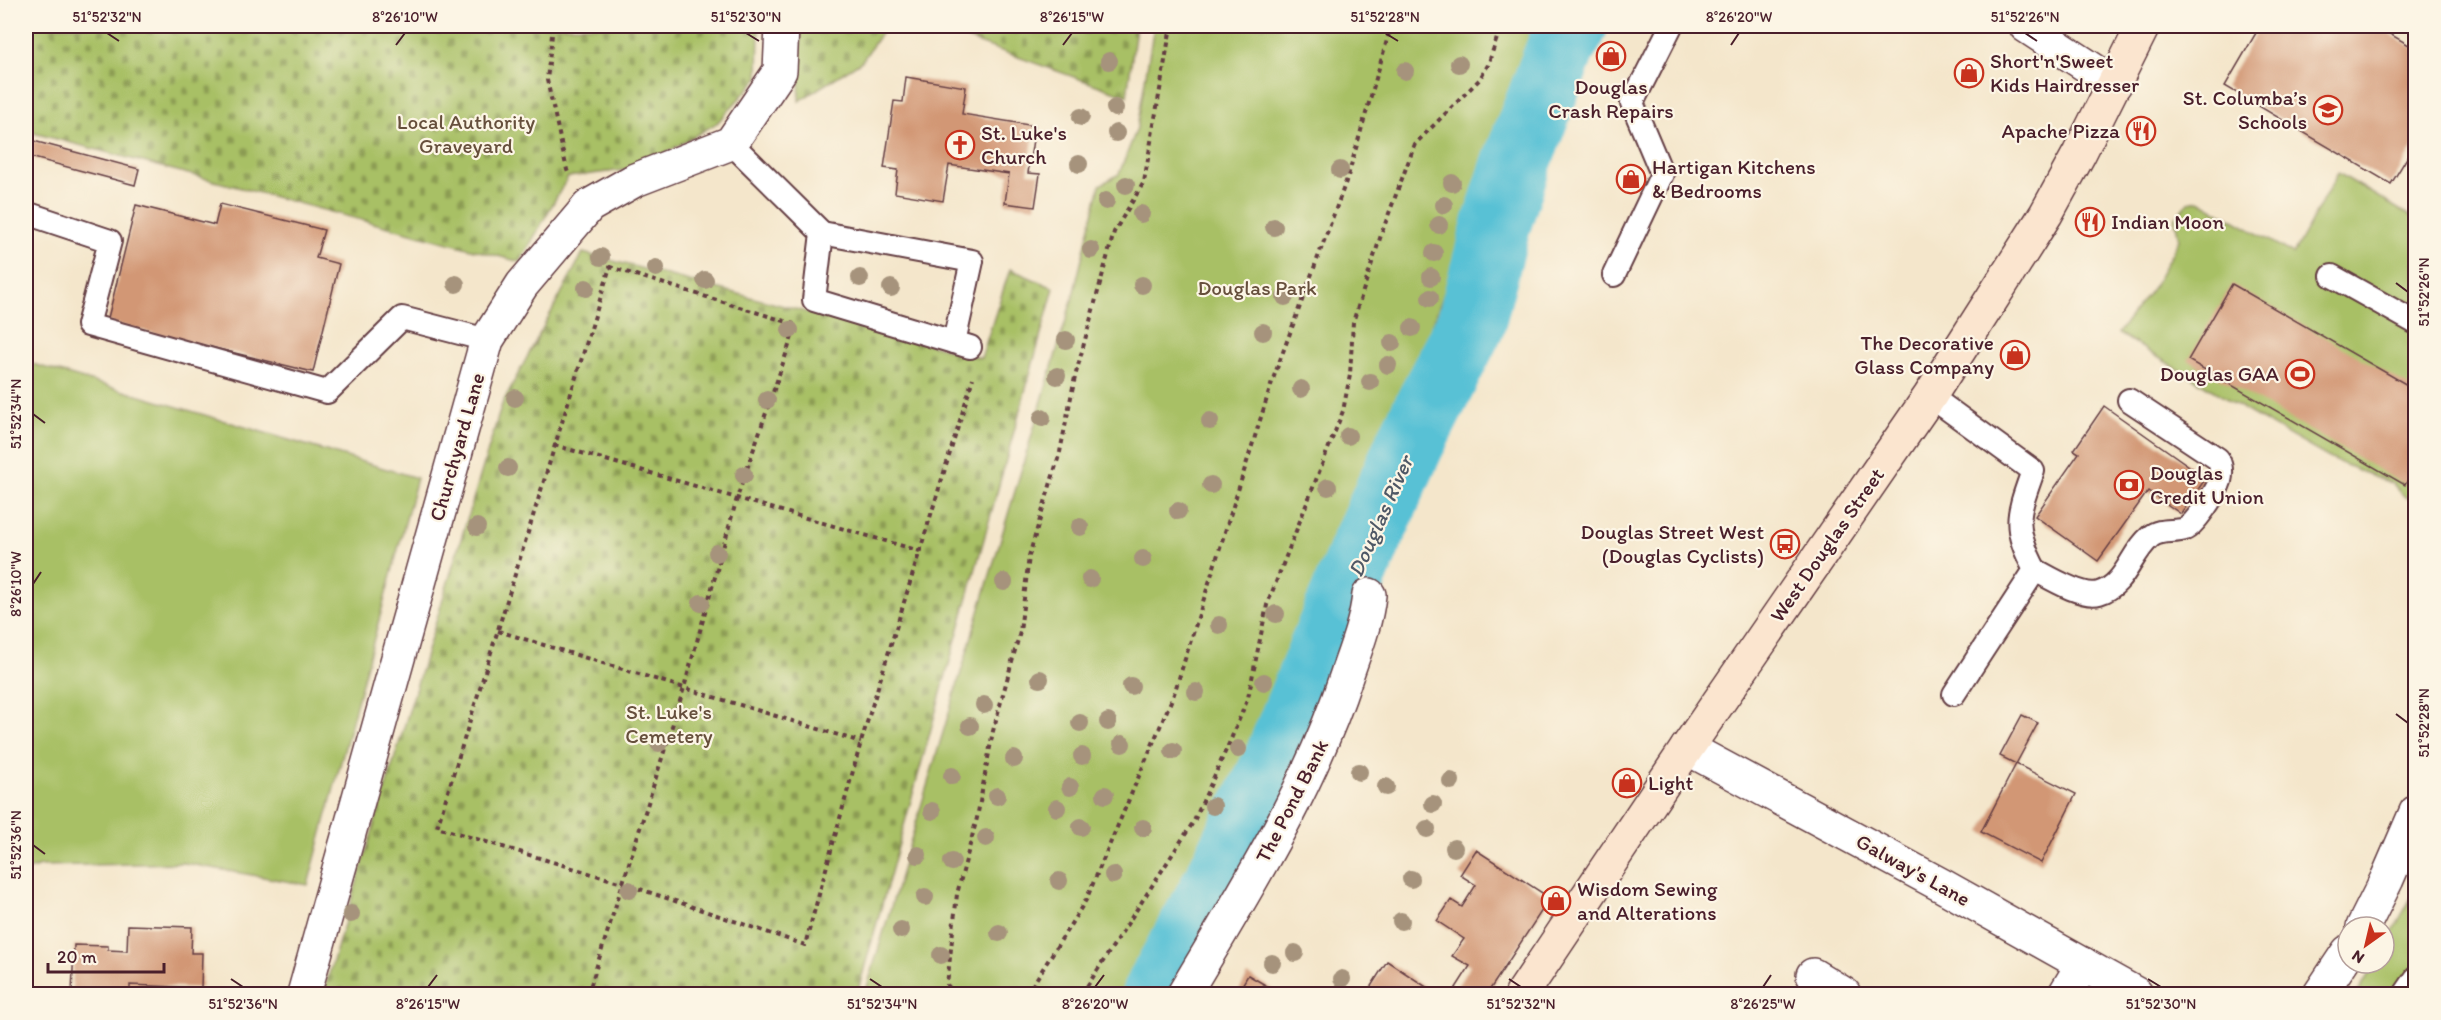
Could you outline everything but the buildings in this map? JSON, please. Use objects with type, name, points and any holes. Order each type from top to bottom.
[{"type":"main road","name":"West Douglas Street","points":[[1522,994],[1687,748],[1930,396],[2046,214],[2143,26]]},
{"type":"street","points":[[731,143],[780,71],[782,26]]},
{"type":"street","points":[[2026,26],[2115,84]]},
{"type":"street","name":"Churchyard Lane","points":[[304,994],[488,340],[522,285],[589,206],[635,180],[731,143]]},
{"type":"street","name":"The Pond Bank","points":[[1184,994],[1285,822],[1333,719],[1366,616],[1369,595]]},
{"type":"street","name":"Galway's Lane","points":[[1687,748],[2136,994]]},
{"type":"street","points":[[2369,915],[2415,812]]},
{"type":"street","points":[[2066,994],[2083,964]]},
{"type":"street","points":[[2320,994],[2336,970]]},
{"type":"street","points":[[1813,975],[1844,994]]},
{"type":"lane","points":[[1614,275],[1662,174],[1632,103],[1671,26]]},
{"type":"lane","points":[[731,143],[822,233],[972,261],[962,345],[814,300],[822,233]]},
{"type":"lane","points":[[26,213],[110,240],[88,325],[327,392],[402,318],[488,340]]},
{"type":"lane","points":[[2332,276],[2415,323]]},
{"type":"lane","points":[[1930,396],[2033,471],[2019,511],[2018,533],[2035,570],[2083,593],[2097,594],[2121,579],[2149,537],[2158,532],[2184,530],[2192,525],[2219,484],[2222,465],[2218,459],[2129,400]]},
{"type":"lane","points":[[1954,694],[2035,570]]},
{"type":"lane","points":[[2405,994],[2415,978]]},
{"type":"path","points":[[553,26],[547,80],[567,170],[589,206]]},
{"type":"path","points":[[956,994],[947,985],[957,894],[977,818],[993,731],[1020,632],[1029,556],[1060,452],[1075,377],[1114,232],[1144,183],[1171,26]]},
{"type":"path","points":[[1027,994],[1086,900],[1174,693],[1274,378],[1348,176],[1391,26]]},
{"type":"path","points":[[1082,994],[1194,821],[1231,739],[1248,698],[1267,605],[1343,411],[1350,375],[1353,322],[1382,232],[1416,144],[1479,80],[1488,65],[1501,26]]},
{"type":"path","points":[[807,328],[610,267],[436,827],[622,883],[805,945],[861,742],[973,380],[962,377]]},
{"type":"path","points":[[588,994],[684,688],[737,498],[796,325]]},
{"type":"path","points":[[554,445],[920,551]]},
{"type":"path","points":[[498,631],[861,742]]},
{"type":"green space","name":"Local Authority Graveyard","points":[[26,26],[759,26],[758,78],[717,123],[640,168],[568,177],[520,262],[26,131]]},
{"type":"green space","points":[[801,26],[886,26],[862,61],[799,101]]},
{"type":"green space","points":[[886,26],[1136,26],[1127,96],[965,38]]},
{"type":"green space","name":"Douglas Park","points":[[1154,26],[1568,26],[1465,237],[1245,828],[1158,994],[865,994],[1072,300],[1100,185],[1119,174],[1137,128]]},
{"type":"green space","name":"Douglas GAA","points":[[2338,173],[2415,219],[2415,503],[2393,484],[2331,459],[2118,333],[2154,286],[2179,240],[2175,219],[2188,202],[2199,200],[2293,254]]},
{"type":"green space","name":"St. Luke's Cemetery","points":[[583,253],[981,358],[1010,269],[1054,288],[857,994],[323,994],[502,404]]},
{"type":"green space","points":[[26,362],[417,478],[308,885],[184,863],[40,866],[26,871]]},
{"type":"green space","points":[[2415,891],[2415,994],[2357,994],[2368,975],[2396,975],[2396,925]]},
{"type":"waterway","name":"Douglas River","points":[[1156,994],[1211,895],[1277,762],[1366,543],[1410,444],[1471,323],[1497,223],[1517,162],[1561,47],[1573,26]]},
{"type":"place","name":"Douglas Crash Repairs","points":[[1611,56]]},
{"type":"place","name":"Short'n'Sweet Kids Hairdresser","points":[[1969,73]]},
{"type":"place","name":"St. Columba’s Schools","points":[[2328,110]]},
{"type":"place","name":"Apache Pizza","points":[[2141,131]]},
{"type":"place","name":"St. Luke's Church","points":[[960,145]]},
{"type":"place","name":"Hartigan Kitchens & Bedrooms","points":[[1631,179]]},
{"type":"place","name":"Indian Moon","points":[[2090,222]]},
{"type":"place","name":"The Decorative Glass Company","points":[[2015,355]]},
{"type":"place","name":"Douglas GAA","points":[[2300,374]]},
{"type":"place","name":"Douglas Credit Union","points":[[2129,485]]},
{"type":"place","name":"Douglas Street West (Douglas Cyclists)","points":[[1785,544]]},
{"type":"place","name":"Light","points":[[1627,783]]},
{"type":"place","name":"Wisdom Sewing and Alterations","points":[[1556,901]]}]
